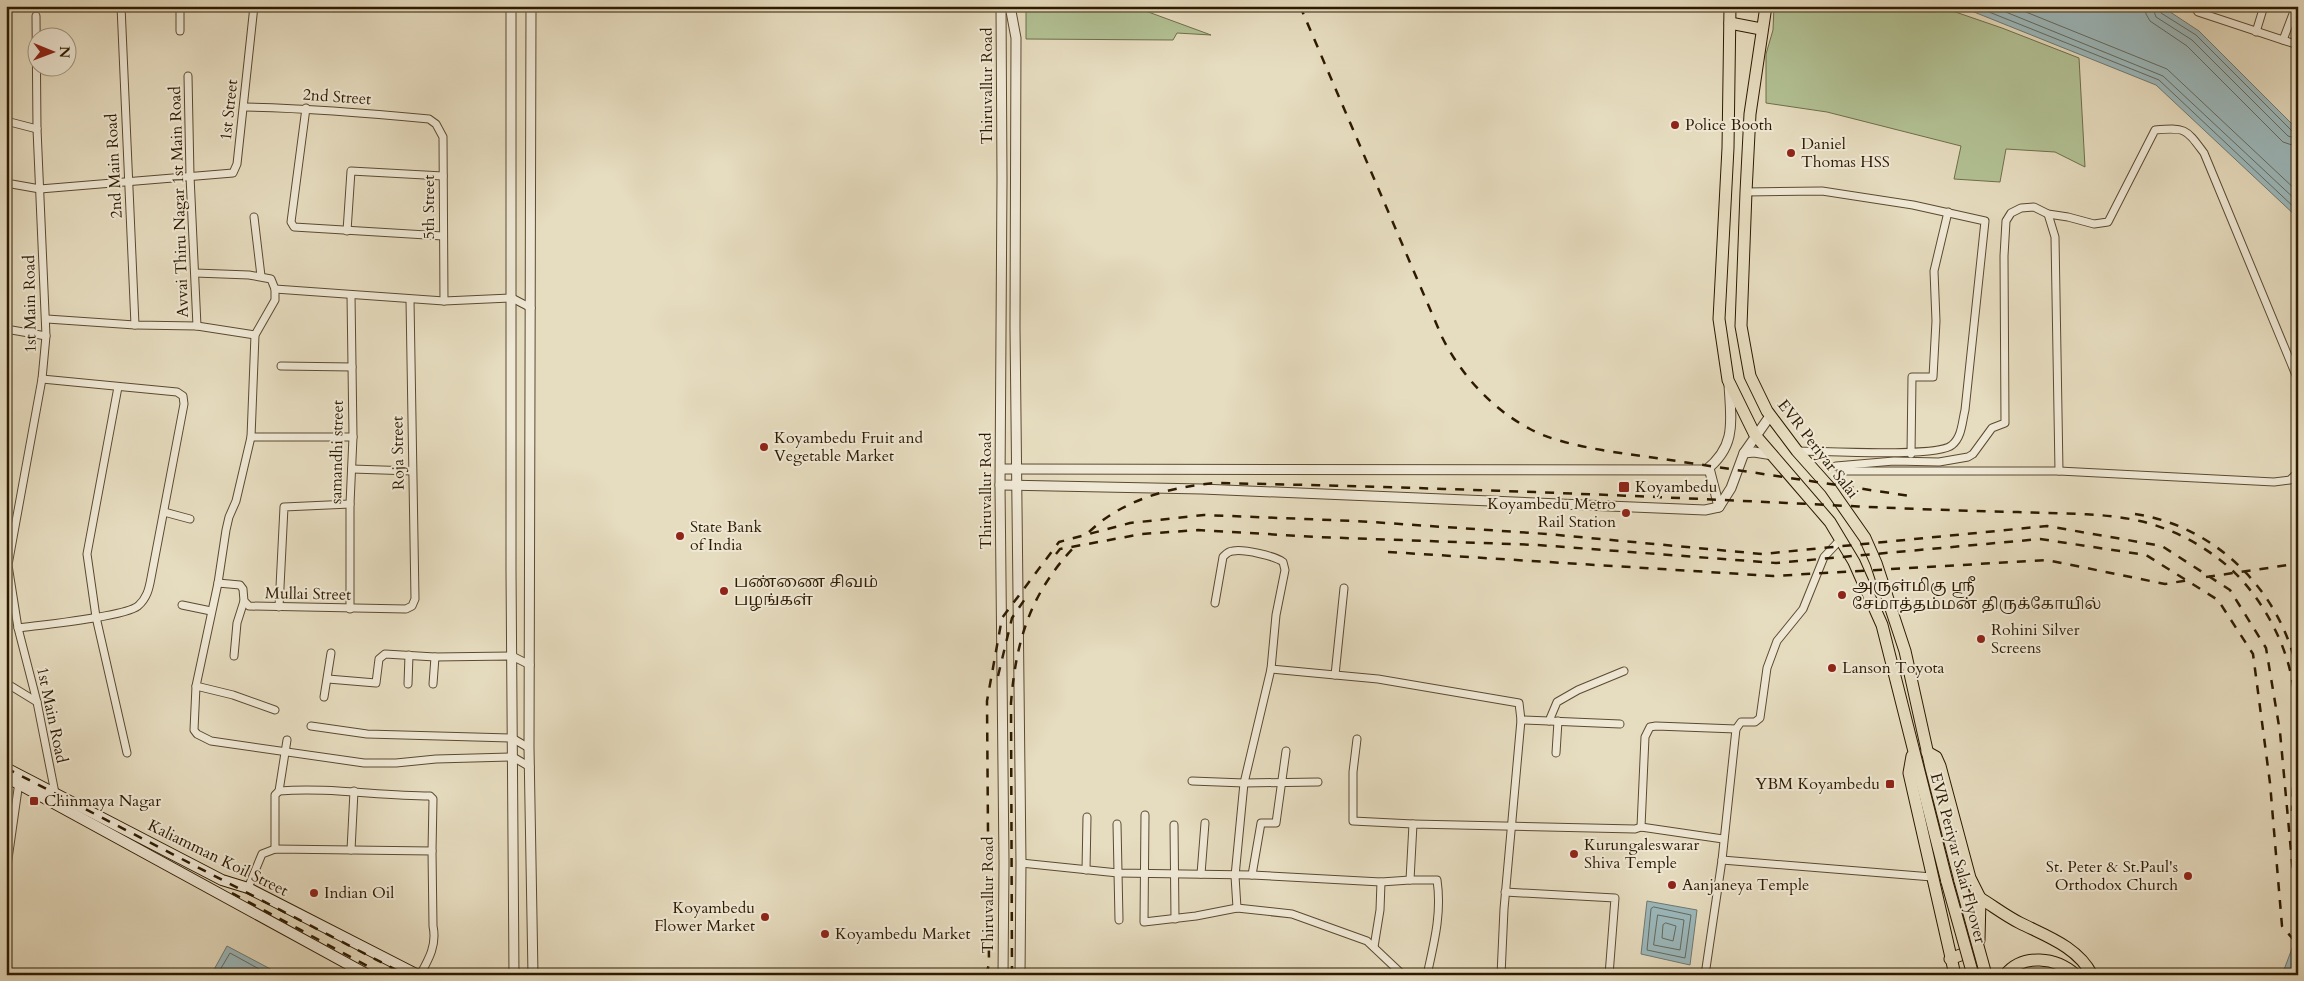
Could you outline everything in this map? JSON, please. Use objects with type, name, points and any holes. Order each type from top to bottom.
[{"type":"main road","points":[[1730,6],[1728,148],[1719,319],[1728,380],[1755,435],[1830,522],[1854,562],[1882,625],[1913,750],[1909,773],[1955,975]]},
{"type":"main road","name":"EVR Periyar Salai","points":[[1766,6],[1750,114],[1746,192],[1741,326],[1750,376],[1770,416],[1797,451],[1830,488],[1865,538],[1876,563],[1905,652],[1927,752]]},
{"type":"main road","points":[[1730,23],[1762,29]]},
{"type":"main road","name":"EVR Periyar Salai Flyover","points":[[1913,750],[1972,975]]},
{"type":"main road","points":[[1927,752],[1936,757],[1940,766],[1970,878],[1980,898],[1979,940],[1971,951],[1950,959]]},
{"type":"main road","name":"EVR Periyar Salai Flyover","points":[[1927,752],[1986,975]]},
{"type":"main road","name":"Kaliamman Koil Street","points":[[6,768],[19,779],[368,975]]},
{"type":"main road","name":"Kaliamman Koil Street","points":[[6,777],[19,779],[55,793],[222,880],[248,888],[419,975]]},
{"type":"main road","points":[[1980,898],[2018,922],[2060,942],[2078,957],[2092,975]]},
{"type":"main road","points":[[2005,975],[2016,963],[2028,960],[2046,960],[2061,964],[2076,975]]},
{"type":"street","name":"2nd Main Road","points":[[121,6],[135,325]]},
{"type":"street","points":[[180,6],[180,31]]},
{"type":"street","name":"1st Street","points":[[190,176],[233,173],[237,164],[254,6]]},
{"type":"street","points":[[511,6],[514,975]]},
{"type":"street","points":[[531,6],[529,748],[533,975]]},
{"type":"street","name":"Thiruvallur Road","points":[[1001,6],[1000,486],[1004,863],[1003,975]]},
{"type":"street","points":[[1010,6],[1016,38],[1015,328],[1021,863],[1020,975]]},
{"type":"street","points":[[2194,6],[2198,12],[2298,45]]},
{"type":"street","points":[[2256,32],[2264,6]]},
{"type":"street","points":[[2283,40],[2296,6]]},
{"type":"street","name":"1st Main Road","points":[[36,16],[37,129],[47,319],[42,379],[8,565],[18,628],[37,702],[55,793]]},
{"type":"street","name":"Avvai Thiru Nagar 1st Main Road","points":[[188,76],[190,176],[197,326]]},
{"type":"street","name":"2nd Street","points":[[244,107],[306,108],[428,119]]},
{"type":"street","points":[[306,108],[291,222],[297,228],[443,236]]},
{"type":"street","name":"5th Street","points":[[428,119],[436,124],[443,137],[444,301]]},
{"type":"street","points":[[6,121],[37,129]]},
{"type":"street","points":[[2298,380],[2204,153],[2189,133],[2177,128],[2155,130],[2108,222],[2094,224],[2048,214],[2034,207],[2022,208],[2011,213],[2006,222],[2004,256],[2005,423],[1992,428],[1973,454],[1968,457],[1938,462],[1894,461],[1838,469],[2059,471],[2274,482],[2290,480],[2298,472]]},
{"type":"street","points":[[347,231],[351,171],[443,176]]},
{"type":"street","points":[[6,184],[40,189],[129,183],[190,176]]},
{"type":"street","points":[[1746,192],[1822,190],[1948,212],[1985,221],[1965,410],[1958,439],[1950,447],[1911,454],[1797,451]]},
{"type":"street","points":[[1911,454],[1912,377],[1933,377],[1936,320],[1934,271],[1948,212]]},
{"type":"street","points":[[2048,214],[2055,238],[2059,471]]},
{"type":"street","points":[[254,217],[260,276]]},
{"type":"street","points":[[195,273],[260,276],[271,279],[275,289],[275,300],[255,335],[251,437],[236,501],[229,517],[218,583],[196,686],[194,730],[197,734],[211,740],[364,763],[513,757],[530,767]]},
{"type":"street","points":[[275,289],[410,300],[444,301],[512,298],[531,308]]},
{"type":"street","name":"samandhi street","points":[[350,295],[353,437],[350,504],[350,609]]},
{"type":"street","name":"Roja Street","points":[[410,300],[415,600],[412,606]]},
{"type":"street","points":[[47,319],[135,325],[197,326],[255,335]]},
{"type":"street","points":[[6,329],[46,336]]},
{"type":"street","points":[[281,366],[352,367]]},
{"type":"street","points":[[18,628],[96,617],[136,608],[144,600],[151,578],[184,404],[183,396],[177,392],[42,379]]},
{"type":"street","points":[[1001,469],[1706,470],[1725,451],[1732,428],[1728,380]]},
{"type":"street","points":[[118,386],[87,554],[96,617],[127,753]]},
{"type":"street","points":[[1719,508],[1731,488],[1744,452],[1770,416]]},
{"type":"street","points":[[251,437],[353,437]]},
{"type":"street","points":[[1744,452],[1761,452],[1774,456]]},
{"type":"street","points":[[1710,468],[1719,508]]},
{"type":"street","points":[[352,469],[412,471]]},
{"type":"street","points":[[1000,486],[1202,488],[1705,510],[1719,508]]},
{"type":"street","points":[[279,607],[285,506],[350,504]]},
{"type":"street","points":[[164,512],[190,519]]},
{"type":"street","points":[[1705,975],[1722,860],[1736,729],[1741,722],[1755,722],[1760,718],[1766,668],[1777,641],[1803,609],[1824,557],[1840,540]]},
{"type":"street","points":[[1214,603],[1223,558],[1227,552],[1256,553],[1284,562],[1285,570],[1276,615],[1271,669],[1244,783],[1235,876],[1236,908]]},
{"type":"street","name":"Mullai Street","points":[[218,583],[240,585],[243,589],[244,601],[249,606],[350,609],[406,609],[412,606]]},
{"type":"street","points":[[1335,675],[1344,588]]},
{"type":"street","points":[[234,656],[237,623],[244,601]]},
{"type":"street","points":[[182,605],[211,611]]},
{"type":"street","points":[[324,697],[332,653]]},
{"type":"street","points":[[328,679],[376,683],[379,659],[382,654],[435,657],[512,656],[530,665]]},
{"type":"street","points":[[408,684],[409,655]]},
{"type":"street","points":[[433,684],[435,657]]},
{"type":"street","points":[[1271,669],[1378,679],[1519,703],[1521,720],[1505,892],[1501,975]]},
{"type":"street","points":[[1549,721],[1557,702],[1578,690],[1624,671]]},
{"type":"street","points":[[6,683],[37,702]]},
{"type":"street","points":[[196,686],[233,695],[275,710]]},
{"type":"street","points":[[1521,720],[1620,724]]},
{"type":"street","points":[[1556,753],[1558,722]]},
{"type":"street","points":[[312,726],[367,734],[512,738],[529,748]]},
{"type":"street","points":[[1642,828],[1644,737],[1650,727],[1736,729]]},
{"type":"street","points":[[1357,739],[1353,821],[1512,828],[1642,828],[1723,839]]},
{"type":"street","points":[[275,849],[275,799],[279,791],[287,740]]},
{"type":"street","points":[[1252,875],[1261,823],[1276,823],[1286,751]]},
{"type":"street","points":[[6,873],[19,779]]},
{"type":"street","points":[[1192,781],[1244,783],[1318,782]]},
{"type":"street","points":[[279,791],[354,792],[406,797],[431,797],[433,799],[433,926],[435,934],[433,952],[419,975]]},
{"type":"street","points":[[351,850],[354,792]]},
{"type":"street","points":[[1145,815],[1144,922],[1175,919],[1236,908],[1292,914],[1367,941],[1403,975]]},
{"type":"street","points":[[1086,870],[1088,817]]},
{"type":"street","points":[[1201,874],[1205,822]]},
{"type":"street","points":[[1117,824],[1118,920]]},
{"type":"street","points":[[1410,880],[1413,824]]},
{"type":"street","points":[[1174,825],[1173,874],[1175,919]]},
{"type":"street","points":[[248,888],[262,854],[275,849],[432,851]]},
{"type":"street","points":[[1722,860],[1932,877]]},
{"type":"street","points":[[1021,863],[1118,873],[1252,875],[1381,882],[1437,880],[1439,916],[1427,975]]},
{"type":"street","points":[[1374,947],[1380,910],[1381,882]]},
{"type":"street","points":[[1505,892],[1615,898],[1609,975]]},
{"type":"green space","points":[[1026,6],[1132,6],[1211,35],[1177,33],[1173,40],[1026,39]]},
{"type":"green space","points":[[1774,6],[1938,6],[2002,28],[2079,58],[2085,167],[2055,152],[2006,149],[2000,182],[1954,179],[1961,146],[1827,112],[1766,103],[1766,54],[1773,30]]},
{"type":"water","points":[[1959,6],[2161,6],[2199,31],[2298,130],[2298,218],[2156,85]]},
{"type":"water","points":[[2298,890],[2298,975],[2282,975],[2296,938]]},
{"type":"water","points":[[1647,901],[1697,910],[1690,965],[1641,954]]},
{"type":"water","points":[[227,946],[280,974],[280,975],[211,975]]},
{"type":"railway","points":[[1300,6],[1442,337],[1468,378],[1503,412],[1544,436],[1579,446],[1910,496]]},
{"type":"railway","points":[[1089,532],[1116,511],[1132,503],[1164,492],[1215,483],[1460,489],[2079,514],[2125,518],[2153,524],[2188,539],[2211,553],[2231,569],[2254,595],[2273,626],[2287,660],[2294,694],[2295,737],[2292,811]]},
{"type":"railway","points":[[2135,514],[2165,521],[2193,533],[2219,549],[2242,569],[2262,592],[2278,618],[2290,646],[2298,676]]},
{"type":"railway","points":[[986,975],[989,964],[987,701],[1002,618],[1059,542],[1130,523],[1204,515],[1356,521],[1547,534],[1762,554],[2047,526],[2162,546],[2230,590],[2266,648],[2280,732],[2298,927]]},
{"type":"railway","points":[[1056,554],[1060,549],[1142,534],[1198,530],[1317,537],[1538,545],[1776,563],[2040,539],[2146,555],[2218,600],[2253,654],[2270,783],[2282,926],[2298,945]]},
{"type":"railway","points":[[1012,975],[1011,703],[1013,680],[1028,618],[1048,581],[1060,563],[1076,545]]},
{"type":"railway","points":[[1388,552],[1773,576],[2047,560],[2165,584],[2189,580]]},
{"type":"railway","points":[[2206,577],[2295,564],[2298,561]]},
{"type":"railway","points":[[998,676],[1012,618],[1025,599]]},
{"type":"railway","points":[[6,768],[406,975]]},
{"type":"railway","points":[[2298,803],[2298,845]]},
{"type":"railway","points":[[232,893],[384,975]]},
{"type":"place","name":"Police Booth","points":[[1675,125]]},
{"type":"place","name":"Daniel Thomas HSS","points":[[1791,153]]},
{"type":"place","name":"Koyambedu Fruit and Vegetable Market","points":[[764,447]]},
{"type":"place","name":"Koyambedu","points":[[1624,487]]},
{"type":"place","name":"Koyambedu Metro Rail Station","points":[[1626,513]]},
{"type":"place","name":"State Bank of India","points":[[680,536]]},
{"type":"place","name":"பண்ணை சிவம் பழங்கள்","points":[[724,591]]},
{"type":"place","name":"அருள்மிகு ஸ்ரீ சேமாத்தம்மன் திருக்கோயில்","points":[[1842,595]]},
{"type":"place","name":"Rohini Silver Screens","points":[[1981,639]]},
{"type":"place","name":"Lanson Toyota","points":[[1832,668]]},
{"type":"place","name":"YBM Koyambedu","points":[[1890,784]]},
{"type":"place","name":"Chinmaya Nagar","points":[[34,801]]},
{"type":"place","name":"Kurungaleswarar Shiva Temple","points":[[1574,854]]},
{"type":"place","name":"St. Peter & St.Paul's Orthodox Church","points":[[2188,876]]},
{"type":"place","name":"Aanjaneya Temple","points":[[1672,885]]},
{"type":"place","name":"Indian Oil","points":[[314,893]]},
{"type":"place","name":"Koyambedu Flower Market","points":[[765,917]]},
{"type":"place","name":"Koyambedu Market","points":[[825,934]]}]
